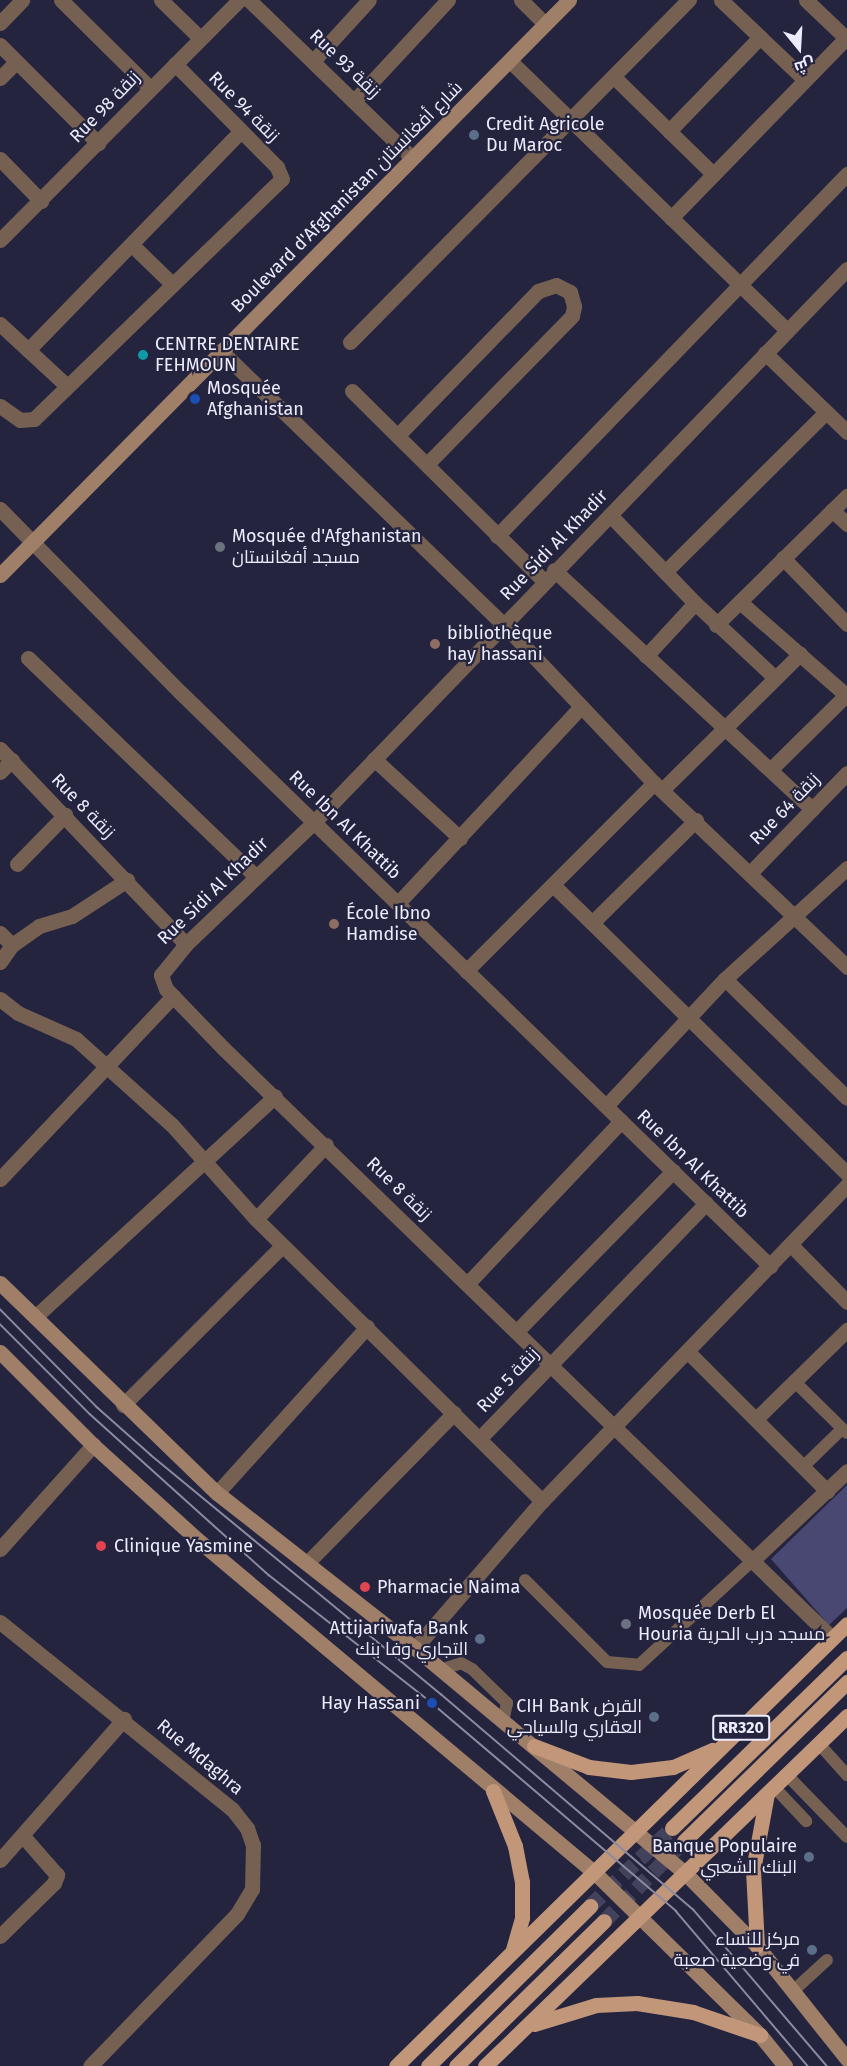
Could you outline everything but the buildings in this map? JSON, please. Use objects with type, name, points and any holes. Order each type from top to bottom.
[{"type":"main road","name":"Boulevard d'Afghanistan شارع أفغانستان","points":[[0,575],[569,0]]},
{"type":"main road","points":[[0,1283],[123,1405],[217,1493],[416,1648],[686,1874],[757,1946],[847,2059]]},
{"type":"main road","points":[[0,1352],[93,1445],[198,1541],[493,1791],[595,1873],[642,1916],[760,2035],[786,2066]]},
{"type":"main road","name":"RR320","points":[[396,2066],[847,1624]]},
{"type":"main road","name":"RR320","points":[[672,1828],[847,1658]]},
{"type":"main road","name":"RR320","points":[[684,1841],[847,1682]]},
{"type":"main road","points":[[485,2066],[847,1716]]},
{"type":"main road","points":[[534,1746],[589,1767],[645,1772],[684,1763],[730,1739]]},
{"type":"main road","points":[[493,1791],[515,1846],[522,1882],[522,1918],[513,1951]]},
{"type":"main road","points":[[757,1946],[753,1870],[771,1791]]},
{"type":"main road","points":[[428,2066],[590,1906]]},
{"type":"main road","points":[[456,2066],[604,1920]]},
{"type":"main road","points":[[528,2026],[596,2006],[638,2003],[693,2012],[760,2035]]},
{"type":"street","points":[[0,23],[22,0]]},
{"type":"street","points":[[61,0],[150,88]]},
{"type":"street","points":[[161,0],[200,39]]},
{"type":"street","name":"Rue 98 زنقة","points":[[0,240],[42,201],[150,88],[239,0]]},
{"type":"street","name":"Rue 93 زنقة","points":[[249,0],[314,60],[412,158]]},
{"type":"street","points":[[314,60],[369,0]]},
{"type":"street","points":[[354,101],[448,0]]},
{"type":"street","points":[[521,0],[545,24]]},
{"type":"street","points":[[350,342],[572,121],[689,0]]},
{"type":"street","points":[[721,0],[804,79]]},
{"type":"street","points":[[671,218],[804,79],[847,39],[806,0]]},
{"type":"street","points":[[669,131],[760,37]]},
{"type":"street","points":[[0,45],[98,143]]},
{"type":"street","points":[[510,61],[787,330]]},
{"type":"street","points":[[0,78],[16,62]]},
{"type":"street","name":"Rue 94 زنقة","points":[[171,284],[282,179],[277,167],[175,64]]},
{"type":"street","points":[[614,78],[714,174]]},
{"type":"street","points":[[28,350],[133,246],[241,131]]},
{"type":"street","points":[[0,159],[42,201]]},
{"type":"street","points":[[498,536],[847,174]]},
{"type":"street","points":[[0,406],[24,421],[42,412],[171,284],[133,246]]},
{"type":"street","name":"Rue Sidi Al Khadir","points":[[161,975],[186,944],[314,822],[504,626],[549,575],[610,515],[847,269]]},
{"type":"street","points":[[398,435],[538,291],[556,285],[570,292],[574,306],[572,316],[427,464]]},
{"type":"street","points":[[0,324],[67,386]]},
{"type":"street","points":[[220,351],[504,626],[658,787],[751,872],[847,967]]},
{"type":"street","points":[[765,354],[847,432]]},
{"type":"street","points":[[352,391],[498,536],[549,575],[646,656],[812,809]]},
{"type":"street","points":[[665,572],[826,412]]},
{"type":"street","points":[[716,625],[847,496]]},
{"type":"street","name":"Rue Ibn Al Khattib","points":[[0,509],[181,693],[770,1266]]},
{"type":"street","points":[[832,510],[847,524]]},
{"type":"street","points":[[610,515],[716,625],[774,677]]},
{"type":"street","points":[[783,558],[847,624]]},
{"type":"street","points":[[740,602],[847,695],[771,769]]},
{"type":"street","points":[[646,656],[695,603]]},
{"type":"street","points":[[466,971],[800,654]]},
{"type":"street","points":[[28,658],[256,877]]},
{"type":"street","points":[[398,903],[580,708]]},
{"type":"street","name":"Rue 8 زنقة","points":[[0,749],[186,944]]},
{"type":"street","points":[[374,759],[460,838]]},
{"type":"street","points":[[0,772],[12,760]]},
{"type":"street","name":"Rue 64 زنقة","points":[[751,872],[847,773]]},
{"type":"street","points":[[17,864],[65,815]]},
{"type":"street","points":[[592,923],[696,820]]},
{"type":"street","points":[[606,1106],[726,979],[797,917],[847,868]]},
{"type":"street","points":[[0,962],[12,945],[39,926],[72,916],[127,880]]},
{"type":"street","points":[[554,886],[847,1174]]},
{"type":"street","points":[[0,933],[12,945]]},
{"type":"street","name":"Rue 8 زنقة","points":[[161,975],[173,996],[832,1638]]},
{"type":"street","points":[[726,979],[847,1098]]},
{"type":"street","points":[[0,1179],[173,996]]},
{"type":"street","name":"Rue 5 زنقة","points":[[0,999],[18,1013],[76,1039],[107,1066],[206,1162],[282,1246],[480,1438],[706,1203]]},
{"type":"street","points":[[35,1317],[206,1162],[275,1096]]},
{"type":"street","points":[[468,1283],[621,1121]]},
{"type":"street","points":[[256,1219],[326,1146]]},
{"type":"street","points":[[516,1332],[673,1171]]},
{"type":"street","points":[[416,1648],[542,1501],[847,1185]]},
{"type":"street","points":[[790,1245],[847,1302]]},
{"type":"street","points":[[123,1405],[282,1246]]},
{"type":"street","points":[[217,1493],[367,1327]]},
{"type":"street","points":[[757,1418],[847,1329]]},
{"type":"street","points":[[688,1352],[757,1418],[827,1491]]},
{"type":"street","points":[[307,1563],[454,1413]]},
{"type":"street","points":[[480,1438],[542,1501]]},
{"type":"street","points":[[0,1549],[93,1445]]},
{"type":"street","points":[[753,1560],[847,1471]]},
{"type":"street","name":"Rue Mdaghra","points":[[0,1622],[124,1719],[232,1809],[247,1828],[255,1869],[252,1889],[237,1914],[90,2066]]},
{"type":"street","points":[[0,1860],[124,1719]]},
{"type":"street","points":[[0,1936],[54,1883],[57,1875],[23,1836]]},
{"type":"lane","points":[[794,1381],[845,1431],[804,1466]]},
{"type":"lane","points":[[525,1580],[607,1662],[639,1665],[753,1560]]},
{"type":"lane","points":[[440,1670],[460,1663],[471,1669],[507,1703],[502,1722]]},
{"type":"lane","points":[[819,1744],[847,1775]]},
{"type":"lane","points":[[787,1775],[847,1837]]},
{"type":"lane","points":[[771,1791],[806,1821]]},
{"type":"lane","points":[[793,1991],[827,1960]]},
{"type":"shaded area","points":[[847,1485],[847,1608],[829,1625],[771,1559]]},
{"type":"tunnel","points":[[590,1906],[672,1828]]},
{"type":"tunnel","points":[[604,1921],[684,1841]]},
{"type":"tram line","points":[[0,1309],[97,1407],[151,1455],[441,1694],[693,1909],[827,2066]]},
{"type":"tram line","points":[[0,1324],[90,1414],[269,1575],[432,1703],[676,1911],[808,2066]]},
{"type":"place","name":"Credit Agricole Du Maroc","points":[[474,135]]},
{"type":"place","name":"CENTRE DENTAIRE FEHMOUN","points":[[143,355]]},
{"type":"place","name":"Mosquée Afghanistan","points":[[195,399]]},
{"type":"place","name":"Mosquée d'Afghanistan مسجد أفغانستان","points":[[220,547]]},
{"type":"place","name":"bibliothèque hay hassani","points":[[435,644]]},
{"type":"place","name":"École Ibno Hamdise","points":[[334,924]]},
{"type":"place","name":"Clinique Yasmine","points":[[101,1546]]},
{"type":"place","name":"Pharmacie Naima","points":[[365,1587]]},
{"type":"place","name":"Mosquée Derb El Houria مسجد درب الحرية","points":[[626,1624]]},
{"type":"place","name":"Attijariwafa Bank التجاري وفا بنك","points":[[480,1639]]},
{"type":"place","name":"Hay Hassani","points":[[432,1703]]},
{"type":"place","name":"CIH Bank القرض العقاري والسياحي","points":[[654,1717]]},
{"type":"place","name":"Banque Populaire البنك الشعبي","points":[[809,1857]]},
{"type":"place","name":"مركز للنساء في وضعية صعبة","points":[[812,1950]]}]
